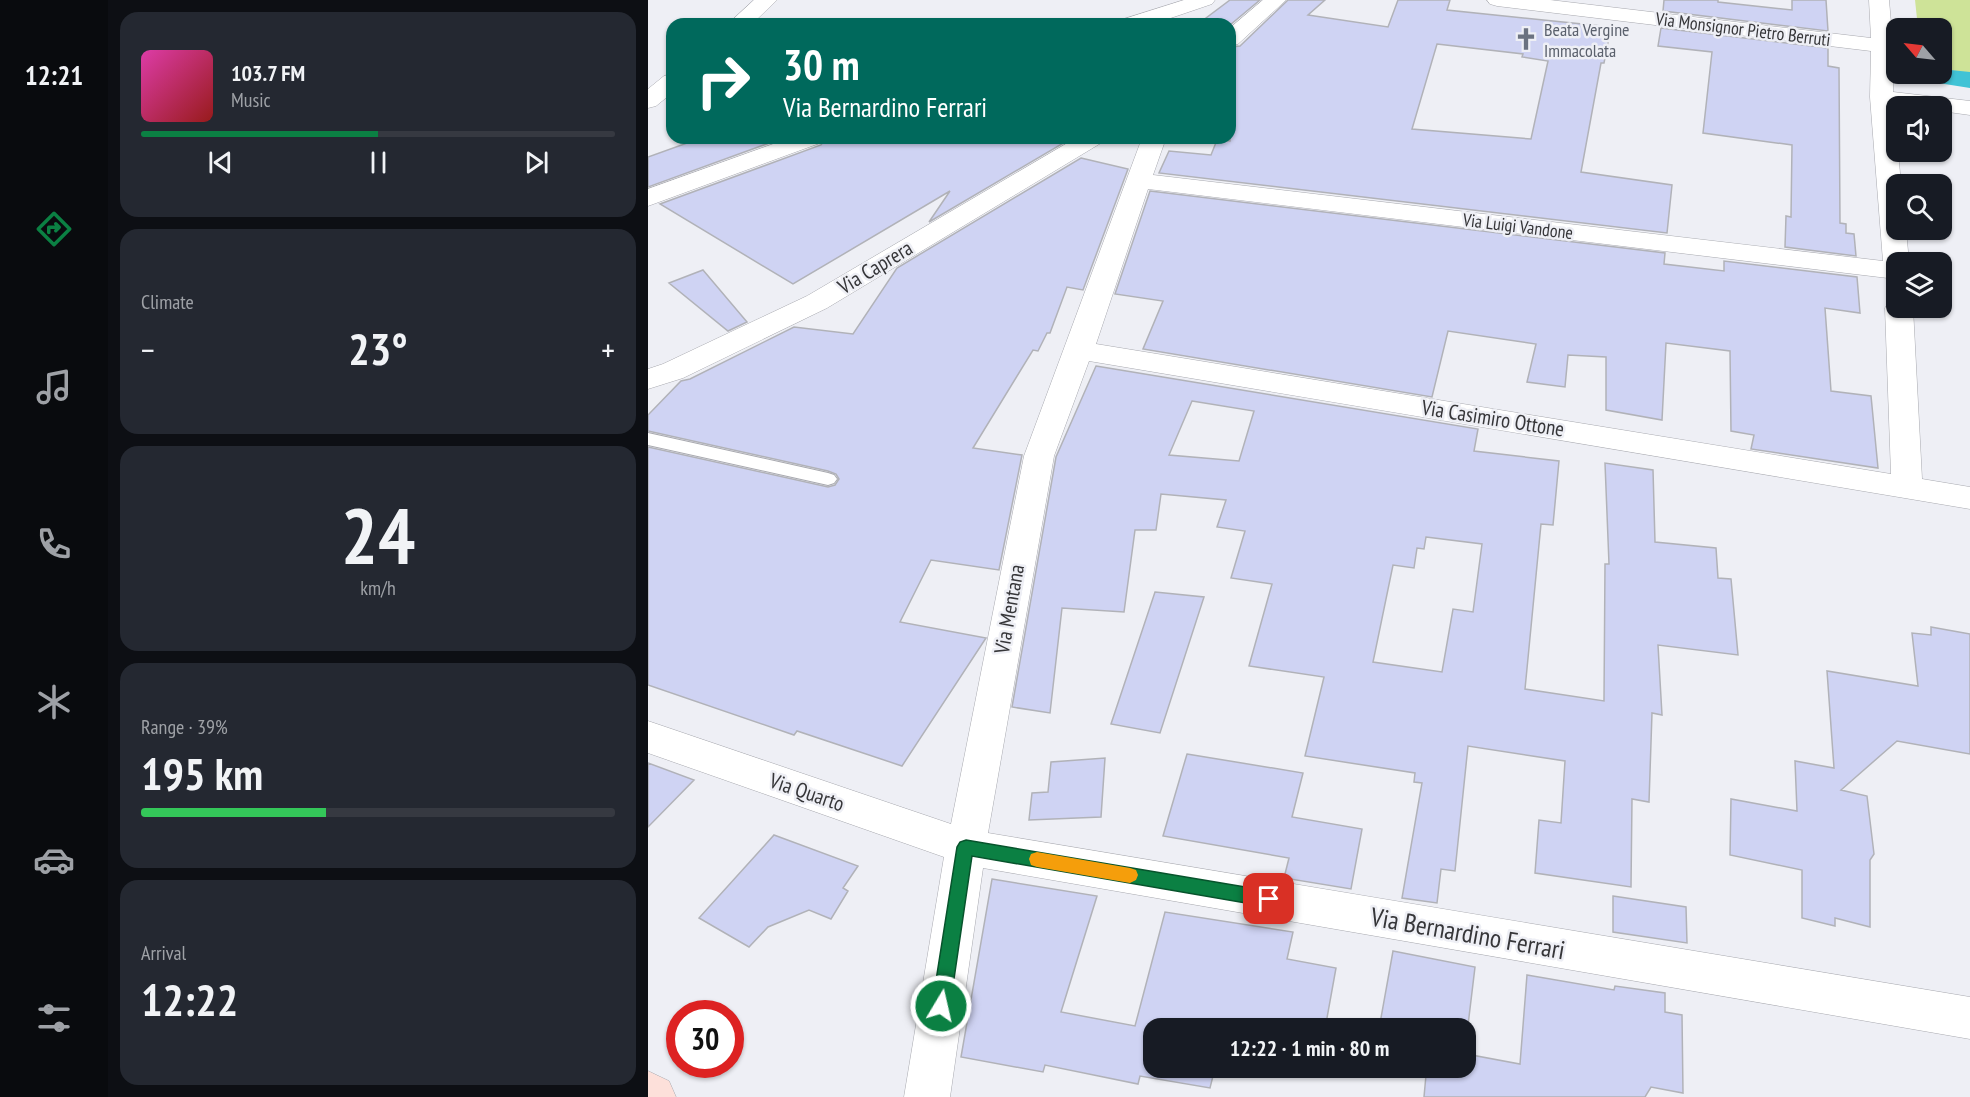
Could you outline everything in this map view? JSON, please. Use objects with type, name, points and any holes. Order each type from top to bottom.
[{"type":"main road","points":[[648,1094],[652,1097]]},
{"type":"street","points":[[746,18],[766,0]]},
{"type":"street","points":[[1150,18],[1205,0]]},
{"type":"street","points":[[1236,34],[1276,0]]},
{"type":"street","name":"Via Monsignor Pietro Berruti","points":[[1497,0],[1882,46]]},
{"type":"street","points":[[1879,0],[1882,46],[1881,98],[1895,252]]},
{"type":"street","points":[[648,102],[666,86]]},
{"type":"street","points":[[1881,98],[1970,108]]},
{"type":"street","points":[[648,198],[796,144]]},
{"type":"street","name":"Via Caprera","points":[[648,379],[673,371],[817,302],[1083,144]]},
{"type":"street","name":"Via Mentana","points":[[927,1097],[966,847],[1039,456],[1152,144]]},
{"type":"street","name":"Via Luigi Vandone","points":[[1140,181],[1886,270]]},
{"type":"street","points":[[1899,318],[1907,486]]},
{"type":"street","name":"Via Casimiro Ottone","points":[[1079,350],[1970,498]]},
{"type":"street","name":"Via Quarto","points":[[648,737],[966,847]]},
{"type":"street","name":"Via Bernardino Ferrari","points":[[966,847],[1970,1018]]},
{"type":"lane","points":[[648,439],[828,479]]},
{"type":"green space","points":[[1915,0],[1970,0],[1970,73],[1952,71],[1952,18],[1917,18]]},
{"type":"building","points":[[1230,0],[1260,0],[1236,20],[1236,18],[1206,18]]},
{"type":"building","points":[[1288,0],[1325,0],[1308,15],[1388,27],[1398,0],[1450,0],[1447,10],[1611,27],[1604,63],[1601,63],[1581,172],[1672,185],[1667,233],[1159,173],[1169,151],[1211,155],[1215,144],[1236,144],[1236,46],[1240,46]],"holes":[[[1437,44],[1523,54],[1522,57],[1548,61],[1531,139],[1412,129]]]},
{"type":"building","points":[[1664,0],[1718,0],[1718,2],[1792,10],[1792,0],[1826,0],[1828,31],[1663,11]]},
{"type":"building","points":[[1661,28],[1828,48],[1828,66],[1839,68],[1840,223],[1846,224],[1846,233],[1854,234],[1856,256],[1785,247],[1786,216],[1791,217],[1792,145],[1703,133],[1712,52],[1658,46]]},
{"type":"building","points":[[684,144],[766,144],[648,187],[648,157]]},
{"type":"building","points":[[1062,144],[929,222],[950,191],[793,284],[660,204],[821,145]]},
{"type":"building","points":[[1081,158],[1128,169],[1083,290],[1067,287],[1050,333],[1047,333],[1038,351],[1033,350],[973,448],[1022,455],[999,570],[931,560],[900,622],[986,638],[902,766],[797,731],[794,735],[648,685],[648,447],[828,487],[835,485],[839,479],[836,474],[828,471],[648,431],[648,415],[681,381],[690,379],[794,327],[853,334],[897,268]]},
{"type":"building","points":[[1150,191],[1665,253],[1664,264],[1724,271],[1724,261],[1857,277],[1860,313],[1825,308],[1831,391],[1871,396],[1878,468],[1751,449],[1754,435],[1731,431],[1730,351],[1666,343],[1662,420],[1606,410],[1606,357],[1568,355],[1565,387],[1527,382],[1536,344],[1448,331],[1432,397],[1143,349],[1163,301],[1115,294]]},
{"type":"building","points":[[703,270],[747,322],[728,331],[669,283]]},
{"type":"building","points":[[1096,366],[1478,429],[1474,451],[1559,461],[1553,525],[1541,524],[1525,689],[1604,701],[1605,564],[1609,564],[1605,463],[1653,470],[1655,542],[1716,548],[1718,578],[1731,579],[1738,655],[1658,645],[1662,715],[1652,713],[1649,802],[1632,799],[1631,887],[1535,873],[1539,820],[1561,823],[1565,761],[1468,746],[1455,871],[1441,869],[1437,903],[1402,898],[1422,783],[1414,782],[1415,773],[1305,756],[1324,677],[1249,666],[1272,584],[1231,578],[1245,531],[1217,527],[1226,500],[1161,494],[1156,530],[1135,530],[1124,612],[1062,608],[1050,713],[1012,707],[1056,457]],"holes":[[[1192,401],[1254,411],[1239,461],[1169,455]],[[1426,537],[1482,544],[1473,612],[1453,609],[1442,672],[1373,662],[1393,565],[1414,568],[1417,548],[1424,549]]]},
{"type":"building","points":[[1155,592],[1204,597],[1160,733],[1111,724]]},
{"type":"building","points":[[1931,627],[1970,634],[1970,754],[1897,741],[1841,790],[1867,796],[1874,854],[1870,860],[1870,927],[1835,918],[1835,926],[1802,918],[1802,870],[1730,855],[1731,799],[1797,811],[1795,761],[1834,768],[1827,671],[1918,686],[1912,633],[1931,635]]},
{"type":"building","points":[[1187,754],[1303,773],[1292,817],[1362,829],[1351,889],[1284,878],[1289,858],[1163,836]]},
{"type":"building","points":[[1105,758],[1101,817],[1029,820],[1032,793],[1048,792],[1051,762]]},
{"type":"building","points":[[648,763],[694,780],[648,827]]},
{"type":"building","points":[[774,835],[858,866],[843,888],[848,891],[831,919],[809,910],[768,927],[749,947],[699,918]]},
{"type":"building","points":[[992,879],[1097,896],[1061,1012],[1135,1026],[1165,912],[1293,932],[1287,959],[1336,968],[1327,1018],[1143,1018],[1143,1077],[1140,1076],[1138,1084],[1045,1065],[1043,1072],[961,1057]]},
{"type":"building","points":[[1613,896],[1686,907],[1687,943],[1613,932]]},
{"type":"building","points":[[1393,951],[1475,967],[1469,1018],[1381,1018]]},
{"type":"building","points":[[1527,975],[1614,990],[1615,986],[1665,993],[1665,1012],[1682,1015],[1683,1093],[1651,1087],[1645,1097],[1424,1097],[1426,1078],[1476,1078],[1476,1056],[1520,1064]]},
{"type":"building","points":[[1152,1078],[1212,1078],[1210,1088]]},
{"type":"waterway","points":[[1952,78],[1970,80]]},
{"type":"slow traffic","points":[[1037,859],[1130,875]]},
{"type":"place","name":"Beata Vergine Immacolata","points":[[1526,39]]},
{"type":"route","points":[[941,1006],[966,847],[1269,899]]}]
